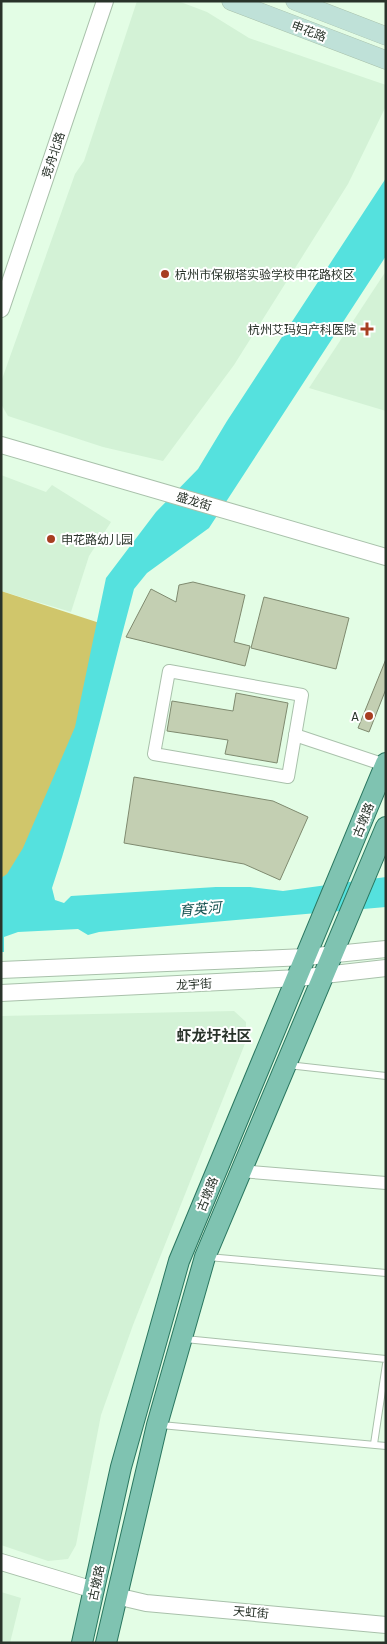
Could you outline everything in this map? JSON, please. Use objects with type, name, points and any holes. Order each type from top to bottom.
[{"type":"main road","name":"申花路","points":[[231,1],[386,60]]},
{"type":"main road","name":"申花路","points":[[295,1],[386,36]]},
{"type":"main road","name":"古墩路","points":[[82,1643],[121,1468],[179,1261],[298,978],[385,764]]},
{"type":"main road","name":"古墩路","points":[[106,1643],[157,1425],[205,1257],[284,1065],[386,827]]},
{"type":"street","name":"竞舟北路","points":[[1,309],[104,1]]},
{"type":"street","name":"盛龙街","points":[[1,445],[386,557]]},
{"type":"street","points":[[169,671],[302,695],[295,735],[288,777],[154,754],[169,671]]},
{"type":"street","points":[[295,735],[385,764]]},
{"type":"street","name":"龙宇街","points":[[1,970],[306,957],[386,950]]},
{"type":"street","name":"龙宇街","points":[[1,994],[298,978],[386,968]]},
{"type":"street","points":[[240,1171],[386,1183]]},
{"type":"street","points":[[1,1562],[94,1590]]},
{"type":"street","name":"天虹街","points":[[116,1596],[146,1603],[386,1625]]},
{"type":"lane","points":[[284,1065],[386,1076]]},
{"type":"lane","points":[[205,1257],[386,1273]]},
{"type":"lane","points":[[183,1339],[386,1358]]},
{"type":"lane","points":[[374,1444],[386,1364]]},
{"type":"lane","points":[[157,1425],[386,1446]]},
{"type":"shaded area","name":"杭州市保俶塔实验学校申花路校区","points":[[137,1],[178,1],[207,12],[249,38],[386,85],[386,106],[348,184],[234,365],[163,461],[103,447],[8,416],[1,404],[1,382],[75,174],[84,161]]},
{"type":"shaded area","name":"杭州艾玛妇产科医院","points":[[386,271],[386,411],[309,388]]},
{"type":"shaded area","name":"申花路幼儿园","points":[[1,475],[46,492],[52,485],[111,522],[89,556],[71,612],[1,591]]},
{"type":"shaded area","points":[[1,591],[112,627],[15,919],[1,920]]},
{"type":"shaded area","points":[[234,1011],[246,1022],[246,1041],[133,1325],[101,1415],[76,1545],[68,1559],[48,1561],[1,1545],[1,1016]]},
{"type":"shaded area","points":[[1,1592],[21,1598],[10,1643],[1,1643]]},
{"type":"water","name":"育英河","points":[[386,178],[386,256],[209,528],[147,573],[134,589],[85,777],[52,888],[55,900],[64,903],[71,896],[216,887],[250,887],[283,891],[386,877],[386,907],[99,932],[88,935],[78,929],[18,932],[4,937],[4,952],[1,952],[1,878],[7,874],[23,848],[75,727],[106,578],[156,512],[198,469],[227,421]]},
{"type":"building","points":[[193,582],[245,595],[234,642],[250,646],[245,666],[126,637],[151,589],[176,602],[179,585]]},
{"type":"building","points":[[264,597],[349,618],[336,669],[251,648]]},
{"type":"building","points":[[386,659],[386,689],[369,732],[358,728]]},
{"type":"building","points":[[236,693],[288,703],[277,763],[225,754],[228,740],[167,731],[172,701],[233,711]]},
{"type":"building","points":[[134,777],[273,801],[308,817],[280,880],[244,864],[124,843]]},
{"type":"place","name":"杭州市保俶塔实验学校申花路校区","points":[[165,274]]},
{"type":"place","name":"杭州艾玛妇产科医院","points":[[367,329]]},
{"type":"place","name":"申花路幼儿园","points":[[51,539]]},
{"type":"place","name":"A","points":[[369,716]]},
{"type":"district","name":"虾龙圩社区","points":[[214,1035]]}]
